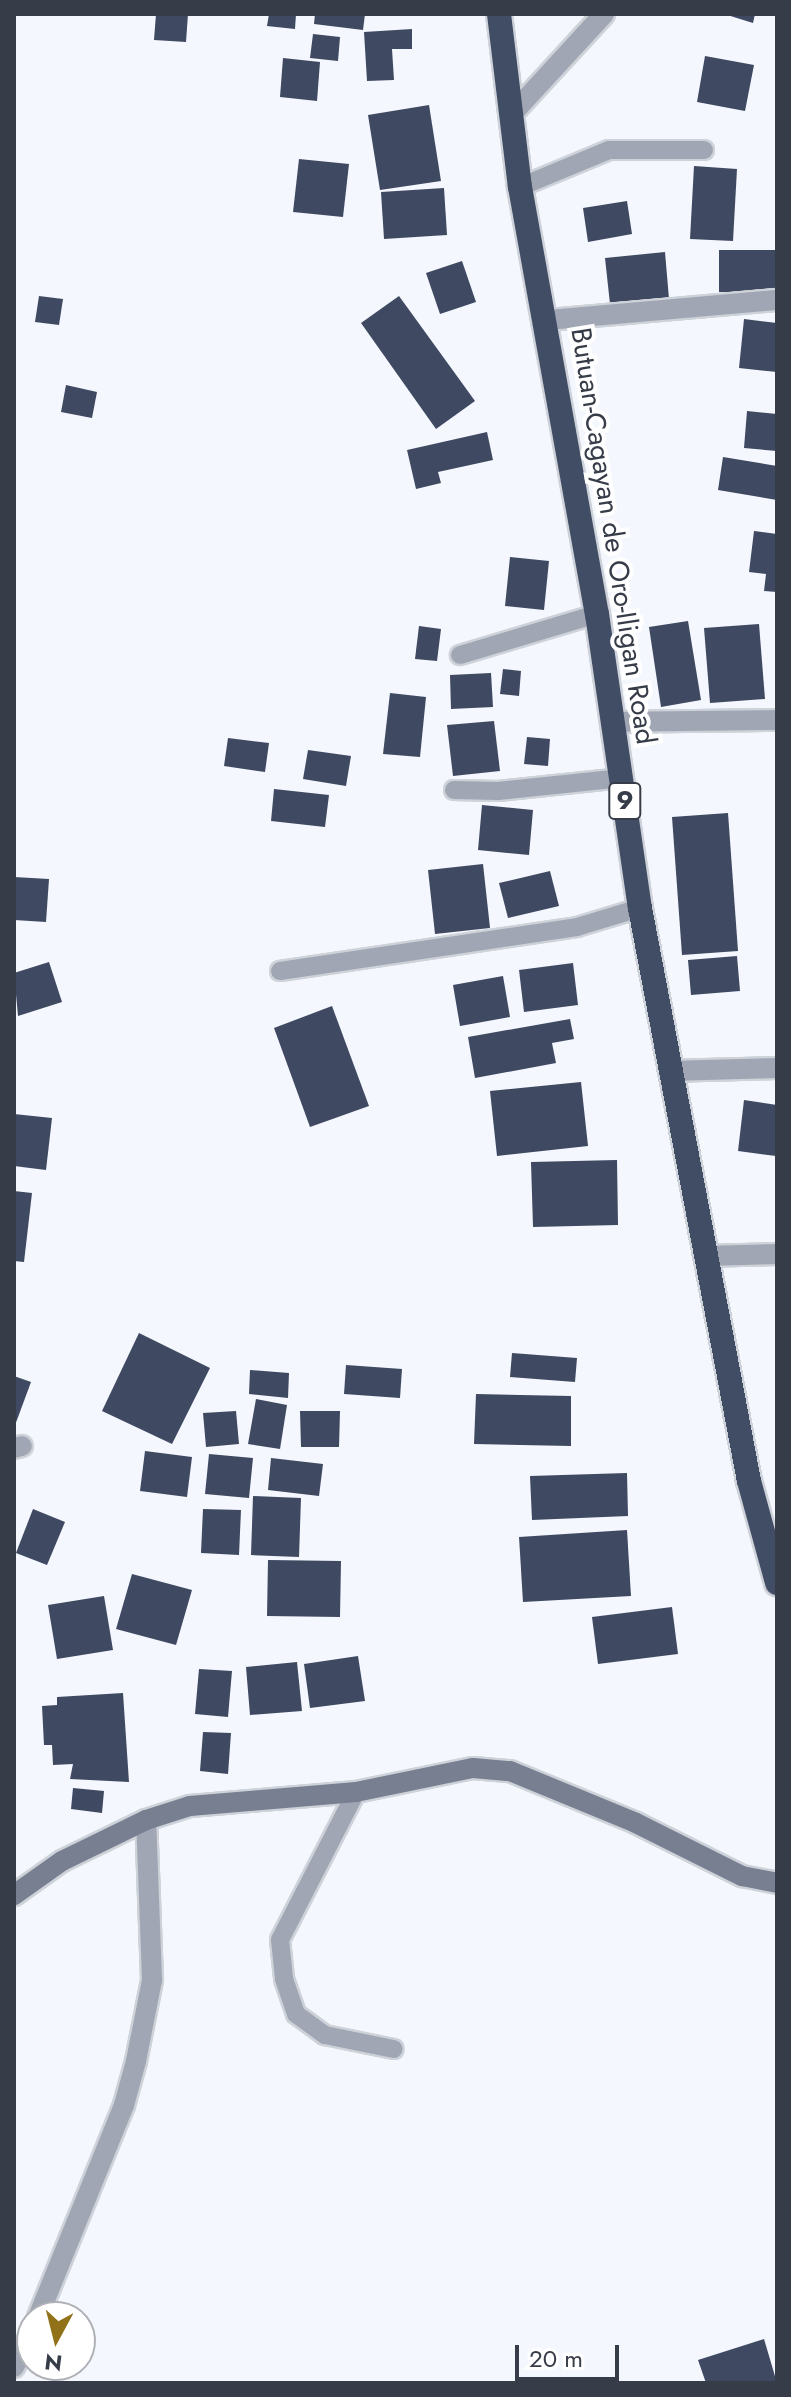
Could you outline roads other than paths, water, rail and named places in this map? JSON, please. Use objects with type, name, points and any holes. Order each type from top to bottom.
[{"type":"highway","name":"Butuan-Cagayan de Oro-Iligan Road","points":[[499,14],[520,187],[548,320],[597,614],[640,908],[749,1481],[777,1583]]},
{"type":"street","points":[[512,114],[604,14]]},
{"type":"street","points":[[548,320],[777,300]]},
{"type":"street","points":[[613,722],[777,720]]},
{"type":"street","points":[[669,1071],[777,1068]]},
{"type":"street","points":[[707,1256],[777,1254]]},
{"type":"street","points":[[14,1895],[62,1861],[146,1820],[190,1806],[243,1798],[356,1792],[455,1771],[510,1771],[636,1823],[742,1876],[777,1883]]},
{"type":"street","points":[[44,2301],[124,2105],[136,2061],[152,1980],[146,1820]]},
{"type":"lane","points":[[520,187],[609,150],[704,150]]},
{"type":"lane","points":[[460,655],[597,614]]},
{"type":"lane","points":[[454,790],[498,791],[622,778]]},
{"type":"lane","points":[[280,971],[577,927],[640,908]]},
{"type":"lane","points":[[356,1792],[280,1940],[284,1979],[296,2014],[325,2035],[394,2049]]}]
